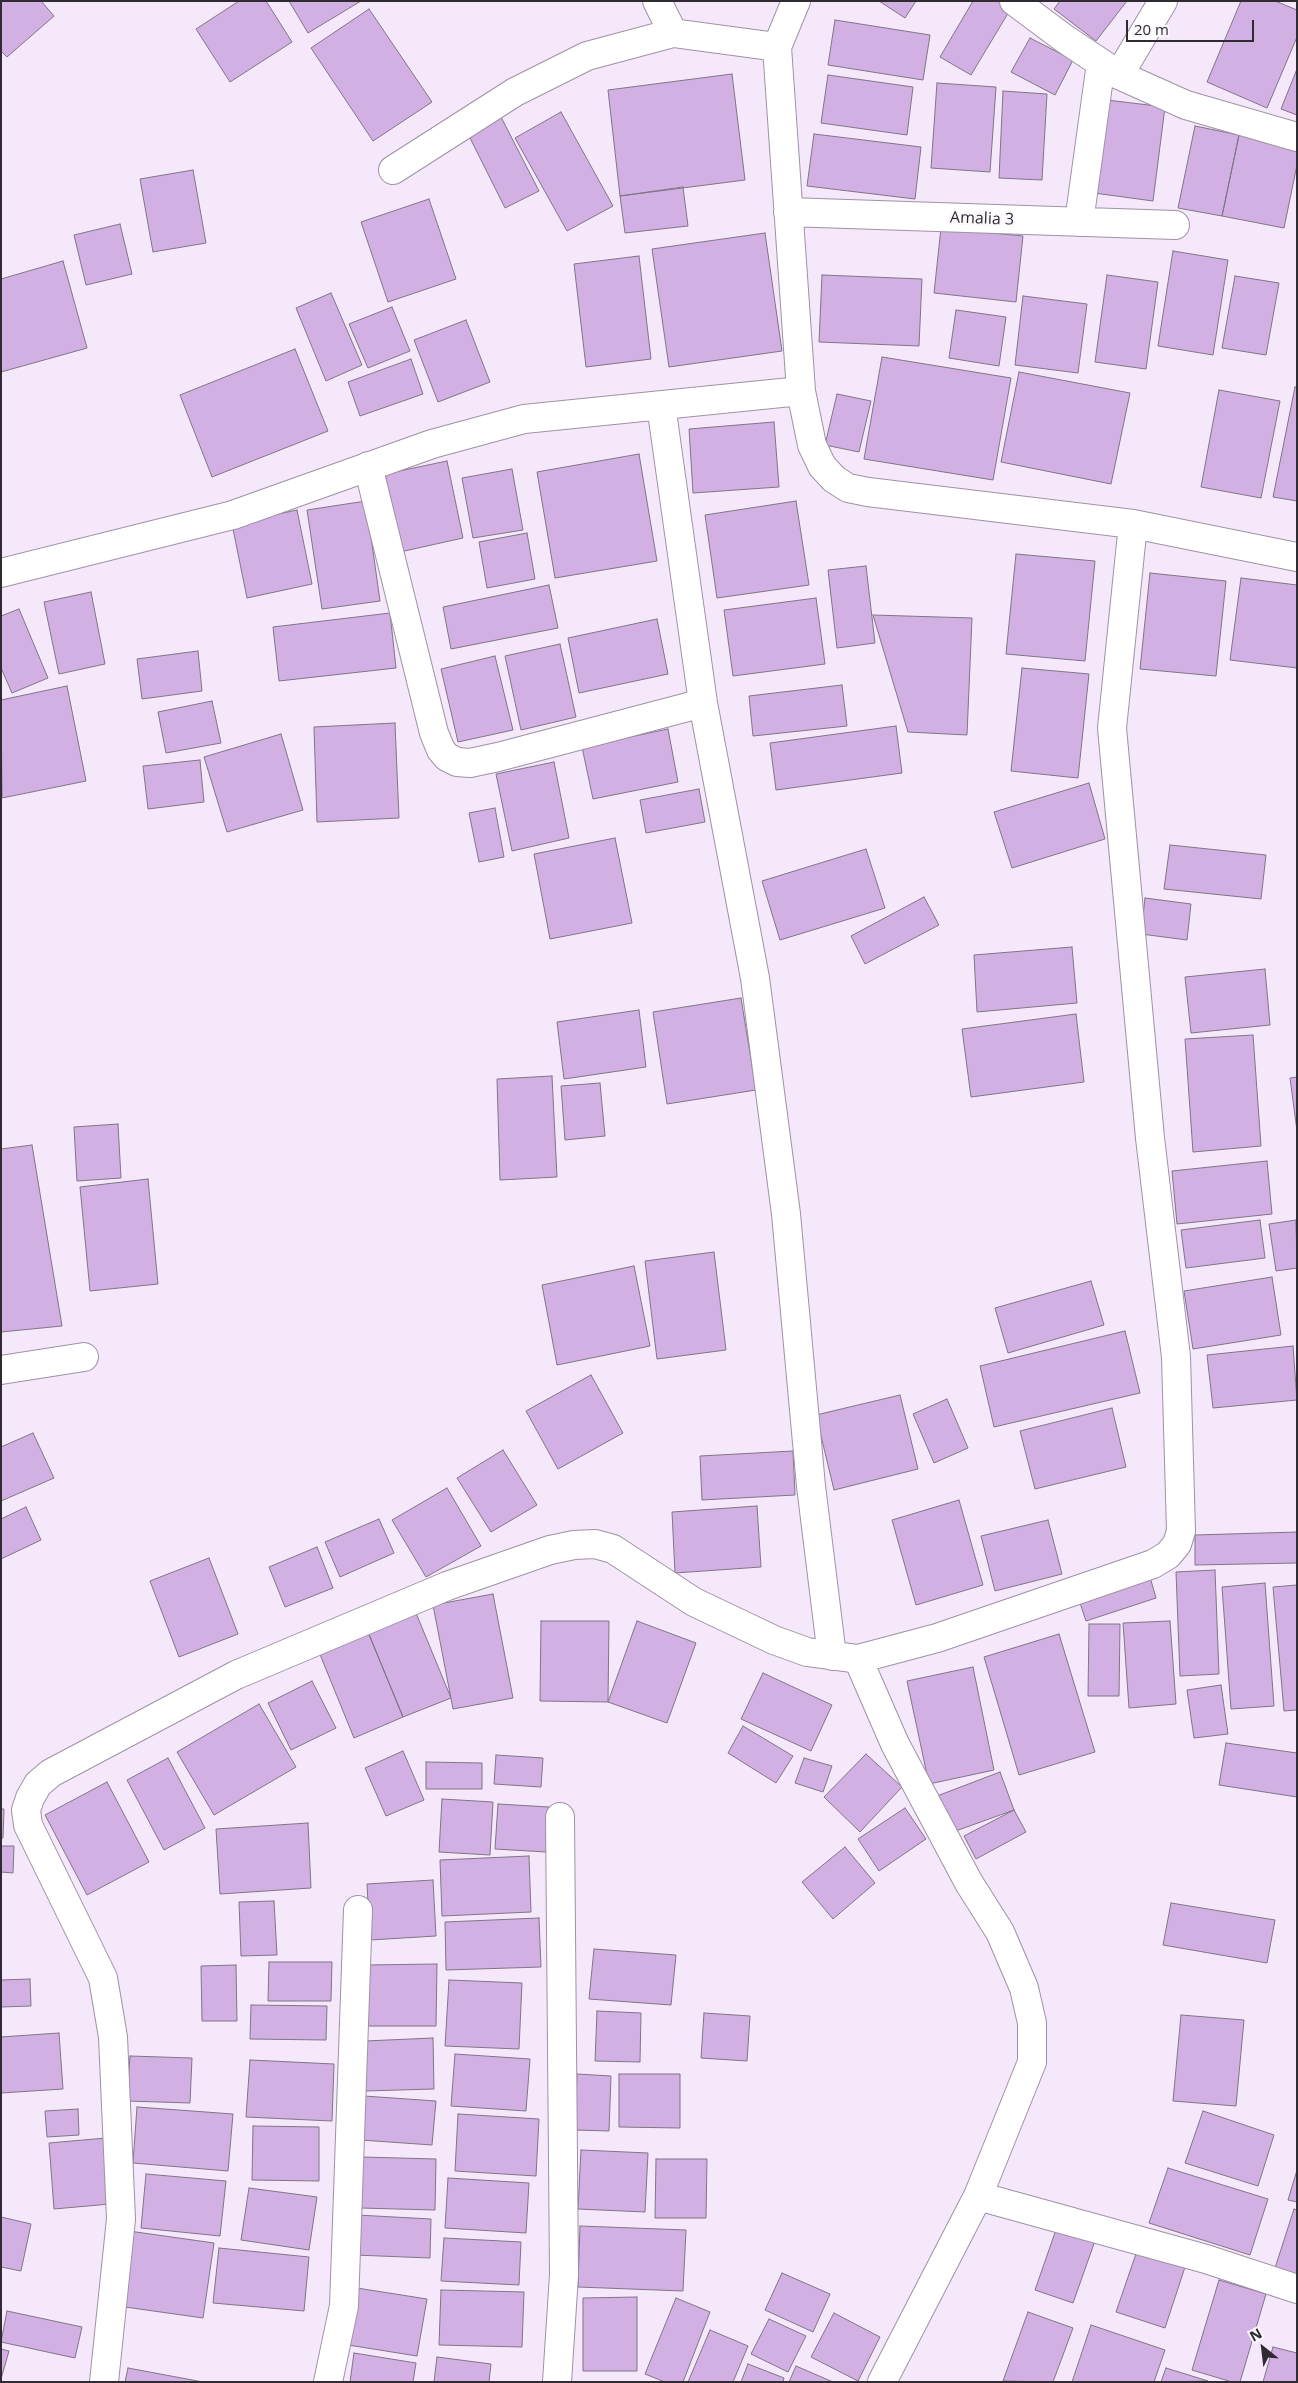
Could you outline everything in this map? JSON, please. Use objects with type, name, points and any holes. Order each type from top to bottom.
[{"type":"street","points":[[657,1],[673,33]]},
{"type":"street","points":[[796,1],[777,47],[800,391],[812,445],[822,466],[834,479],[848,488],[868,492],[1133,524],[1297,557]]},
{"type":"street","points":[[1014,1],[1110,69],[1186,105],[1297,137]]},
{"type":"street","points":[[1079,222],[1110,69],[1163,1]]},
{"type":"street","points":[[393,170],[515,92],[587,56],[673,33],[777,47]]},
{"type":"street","name":"Amalia 3","points":[[788,212],[1175,225]]},
{"type":"street","points":[[1,573],[233,515],[432,444],[524,419],[800,391]]},
{"type":"street","points":[[661,405],[703,703],[755,978],[786,1214],[811,1486],[832,1656]]},
{"type":"street","points":[[368,466],[434,733],[441,750],[447,757],[457,762],[470,763],[703,703]]},
{"type":"street","points":[[104,2382],[121,2219],[113,2037],[103,1978],[28,1825],[26,1810],[38,1784],[51,1773],[236,1675],[447,1586],[550,1550],[574,1545],[595,1544],[613,1549],[694,1602],[774,1640],[807,1652],[858,1659],[937,1638],[1153,1564],[1168,1555],[1177,1544],[1181,1531],[1176,1357],[1150,1138],[1112,728],[1133,524]]},
{"type":"street","points":[[1,1370],[84,1357]]},
{"type":"street","points":[[858,1659],[895,1744],[969,1883],[1000,1932],[1024,1988],[1032,2023],[1032,2062],[978,2196],[882,2382]]},
{"type":"street","points":[[560,1817],[564,2275],[561,2381]]},
{"type":"street","points":[[328,2382],[344,2306],[358,1910]]},
{"type":"street","points":[[978,2196],[1206,2259],[1297,2289]]},
{"type":"building","points":[[1,1],[41,1],[54,16],[7,57],[1,51]]},
{"type":"building","points":[[239,1],[266,1],[292,42],[230,82],[196,29]]},
{"type":"building","points":[[289,1],[361,1],[308,33]]},
{"type":"building","points":[[879,1],[916,1],[905,18]]},
{"type":"building","points":[[973,1],[1006,1],[1013,5],[971,75],[940,57]]},
{"type":"building","points":[[1060,1],[1127,1],[1096,41],[1054,9]]},
{"type":"building","points":[[1241,1],[1275,1],[1297,10],[1297,37],[1267,108],[1207,82]]},
{"type":"building","points":[[369,9],[432,102],[373,141],[311,48]]},
{"type":"building","points":[[835,20],[930,35],[923,80],[828,65]]},
{"type":"building","points":[[1030,38],[1073,60],[1055,95],[1011,72]]},
{"type":"building","points":[[1297,69],[1297,115],[1281,109]]},
{"type":"building","points":[[732,74],[745,180],[620,196],[608,90]]},
{"type":"building","points":[[828,75],[913,87],[907,135],[821,123]]},
{"type":"building","points":[[937,83],[996,87],[990,172],[931,168]]},
{"type":"building","points":[[1003,91],[1047,94],[1042,180],[999,178]]},
{"type":"building","points":[[1107,100],[1165,107],[1153,201],[1094,193]]},
{"type":"building","points":[[561,112],[613,206],[567,231],[515,138]]},
{"type":"building","points":[[501,117],[539,191],[505,208],[468,134]]},
{"type":"building","points":[[1195,126],[1239,135],[1222,216],[1178,208]]},
{"type":"building","points":[[814,134],[921,147],[915,199],[807,186]]},
{"type":"building","points":[[1239,135],[1297,146],[1297,165],[1284,228],[1222,216]]},
{"type":"building","points":[[193,170],[206,243],[153,252],[140,179]]},
{"type":"building","points":[[683,187],[688,226],[625,233],[620,196]]},
{"type":"building","points":[[429,199],[456,279],[388,302],[361,222]]},
{"type":"building","points":[[120,224],[132,274],[86,285],[74,235]]},
{"type":"building","points":[[941,228],[1023,236],[1016,302],[934,293]]},
{"type":"building","points":[[765,233],[782,351],[669,367],[652,249]]},
{"type":"building","points":[[1173,251],[1228,260],[1213,355],[1158,346]]},
{"type":"building","points":[[639,256],[651,359],[586,367],[574,264]]},
{"type":"building","points":[[63,261],[87,348],[1,372],[1,279]]},
{"type":"building","points":[[822,275],[922,279],[919,346],[819,342]]},
{"type":"building","points":[[1107,275],[1158,282],[1146,369],[1095,362]]},
{"type":"building","points":[[1235,276],[1279,283],[1266,355],[1222,348]]},
{"type":"building","points":[[331,293],[362,365],[326,381],[296,308]]},
{"type":"building","points":[[1023,296],[1087,304],[1078,373],[1015,365]]},
{"type":"building","points":[[392,307],[410,351],[368,368],[349,324]]},
{"type":"building","points":[[956,310],[1006,317],[999,366],[949,358]]},
{"type":"building","points":[[466,320],[490,382],[438,402],[414,340]]},
{"type":"building","points":[[295,349],[328,431],[212,477],[180,395]]},
{"type":"building","points":[[882,357],[1011,378],[993,480],[864,459]]},
{"type":"building","points":[[411,359],[423,394],[360,416],[348,382]]},
{"type":"building","points":[[1019,372],[1130,393],[1111,484],[1001,462]]},
{"type":"building","points":[[1295,387],[1297,387],[1297,501],[1273,497]]},
{"type":"building","points":[[1219,390],[1280,401],[1261,498],[1201,487]]},
{"type":"building","points":[[837,394],[871,401],[859,452],[825,445]]},
{"type":"building","points":[[774,422],[779,487],[693,493],[689,429]]},
{"type":"building","points":[[639,454],[657,561],[555,578],[537,472]]},
{"type":"building","points":[[447,461],[463,538],[400,552],[385,474]]},
{"type":"building","points":[[512,469],[523,530],[473,538],[462,478]]},
{"type":"building","points":[[366,501],[380,601],[322,609],[307,510]]},
{"type":"building","points":[[796,501],[809,585],[717,598],[705,515]]},
{"type":"building","points":[[297,510],[312,584],[247,598],[232,524]]},
{"type":"building","points":[[527,533],[535,579],[487,588],[479,542]]},
{"type":"building","points":[[1016,554],[1095,561],[1085,661],[1006,654]]},
{"type":"building","points":[[866,566],[875,643],[837,648],[828,570]]},
{"type":"building","points":[[1150,573],[1226,581],[1216,676],[1140,669]]},
{"type":"building","points":[[1241,578],[1297,585],[1297,668],[1230,660]]},
{"type":"building","points":[[549,585],[558,628],[451,649],[443,607]]},
{"type":"building","points":[[91,592],[105,664],[59,674],[44,602]]},
{"type":"building","points":[[816,598],[825,664],[733,676],[724,610]]},
{"type":"building","points":[[19,609],[48,678],[12,693],[1,668],[1,616]]},
{"type":"building","points":[[390,613],[396,668],[279,681],[273,627]]},
{"type":"building","points":[[873,615],[972,618],[967,735],[908,732]]},
{"type":"building","points":[[657,619],[668,674],[579,693],[568,638]]},
{"type":"building","points":[[560,644],[576,717],[521,730],[505,656]]},
{"type":"building","points":[[198,651],[202,691],[142,699],[137,659]]},
{"type":"building","points":[[495,656],[513,730],[458,742],[441,669]]},
{"type":"building","points":[[1022,668],[1089,674],[1078,778],[1011,771]]},
{"type":"building","points":[[842,685],[847,726],[753,736],[749,696]]},
{"type":"building","points":[[67,686],[86,781],[2,798],[1,700]]},
{"type":"building","points":[[212,701],[221,743],[166,753],[158,712]]},
{"type":"building","points":[[395,723],[399,818],[317,822],[314,727]]},
{"type":"building","points":[[896,726],[902,773],[776,790],[770,743]]},
{"type":"building","points":[[668,729],[678,782],[593,799],[582,747]]},
{"type":"building","points":[[281,734],[303,810],[227,832],[204,757]]},
{"type":"building","points":[[200,760],[204,802],[148,809],[143,766]]},
{"type":"building","points":[[554,762],[569,838],[512,851],[496,774]]},
{"type":"building","points":[[1089,783],[1105,839],[1012,868],[994,812]]},
{"type":"building","points":[[699,789],[705,822],[646,833],[640,800]]},
{"type":"building","points":[[495,808],[504,857],[479,862],[469,813]]},
{"type":"building","points":[[615,838],[632,923],[550,939],[534,854]]},
{"type":"building","points":[[1170,845],[1266,855],[1261,899],[1164,889]]},
{"type":"building","points":[[866,849],[885,908],[780,940],[762,881]]},
{"type":"building","points":[[924,897],[939,925],[865,964],[851,936]]},
{"type":"building","points":[[1145,898],[1191,904],[1187,940],[1141,934]]},
{"type":"building","points":[[1072,947],[1077,1003],[977,1012],[974,955]]},
{"type":"building","points":[[1265,969],[1270,1025],[1191,1033],[1185,977]]},
{"type":"building","points":[[741,998],[756,1090],[667,1104],[653,1012]]},
{"type":"building","points":[[639,1010],[646,1067],[564,1079],[557,1022]]},
{"type":"building","points":[[1076,1014],[1084,1082],[971,1097],[962,1029]]},
{"type":"building","points":[[1253,1035],[1261,1146],[1193,1152],[1185,1039]]},
{"type":"building","points":[[552,1076],[557,1177],[500,1180],[497,1079]]},
{"type":"building","points":[[1297,1077],[1297,1131],[1290,1078]]},
{"type":"building","points":[[600,1083],[605,1136],[565,1140],[561,1086]]},
{"type":"building","points":[[118,1124],[121,1178],[77,1181],[74,1127]]},
{"type":"building","points":[[32,1145],[62,1326],[1,1332],[1,1149]]},
{"type":"building","points":[[1267,1161],[1272,1214],[1177,1224],[1172,1171]]},
{"type":"building","points":[[148,1179],[158,1284],[90,1291],[80,1187]]},
{"type":"building","points":[[1260,1220],[1265,1258],[1186,1268],[1181,1230]]},
{"type":"building","points":[[1296,1220],[1297,1268],[1276,1271],[1269,1224]]},
{"type":"building","points":[[714,1252],[726,1350],[657,1359],[645,1261]]},
{"type":"building","points":[[634,1266],[650,1346],[557,1365],[542,1285]]},
{"type":"building","points":[[1272,1277],[1281,1335],[1193,1349],[1184,1291]]},
{"type":"building","points":[[1091,1281],[1104,1325],[1008,1353],[995,1308]]},
{"type":"building","points":[[1125,1331],[1140,1393],[994,1427],[980,1366]]},
{"type":"building","points":[[1293,1346],[1297,1400],[1213,1408],[1207,1355]]},
{"type":"building","points":[[591,1375],[623,1433],[558,1469],[526,1411]]},
{"type":"building","points":[[900,1395],[918,1469],[834,1490],[816,1415]]},
{"type":"building","points":[[947,1399],[968,1448],[934,1463],[913,1414]]},
{"type":"building","points":[[1112,1408],[1126,1467],[1035,1489],[1020,1431]]},
{"type":"building","points":[[33,1433],[54,1478],[1,1501],[1,1447]]},
{"type":"building","points":[[503,1450],[537,1505],[491,1532],[457,1478]]},
{"type":"building","points":[[793,1451],[795,1495],[702,1500],[700,1456]]},
{"type":"building","points":[[447,1488],[481,1546],[426,1577],[392,1520]]},
{"type":"building","points":[[959,1500],[983,1585],[916,1605],[892,1520]]},
{"type":"building","points":[[757,1506],[761,1567],[675,1573],[672,1512]]},
{"type":"building","points":[[26,1507],[41,1540],[1,1559],[1,1519]]},
{"type":"building","points":[[379,1519],[394,1553],[340,1577],[325,1542]]},
{"type":"building","points":[[1048,1520],[1062,1574],[995,1591],[981,1536]]},
{"type":"building","points":[[1297,1532],[1297,1563],[1195,1565],[1195,1535]]},
{"type":"building","points":[[317,1547],[333,1588],[285,1607],[269,1567]]},
{"type":"building","points":[[209,1558],[238,1634],[179,1657],[150,1581]]},
{"type":"building","points":[[1148,1570],[1156,1598],[1086,1621],[1077,1594]]},
{"type":"building","points":[[1215,1570],[1219,1674],[1180,1676],[1176,1572]]},
{"type":"building","points":[[1265,1583],[1274,1706],[1231,1709],[1222,1587]]},
{"type":"building","points":[[1297,1585],[1297,1710],[1284,1711],[1273,1587]]},
{"type":"building","points":[[493,1594],[513,1698],[453,1709],[433,1605]]},
{"type":"building","points":[[416,1613],[451,1698],[403,1717],[368,1632]]},
{"type":"building","points":[[541,1621],[609,1621],[608,1702],[540,1701]]},
{"type":"building","points":[[637,1621],[696,1643],[667,1723],[608,1702]]},
{"type":"building","points":[[1170,1621],[1176,1704],[1129,1708],[1123,1623]]},
{"type":"building","points":[[1089,1624],[1120,1624],[1119,1696],[1088,1696]]},
{"type":"building","points":[[368,1632],[403,1717],[354,1738],[319,1652]]},
{"type":"building","points":[[1059,1634],[1095,1752],[1019,1775],[984,1657]]},
{"type":"building","points":[[973,1667],[994,1770],[929,1784],[907,1681]]},
{"type":"building","points":[[763,1673],[832,1705],[811,1751],[741,1719]]},
{"type":"building","points":[[312,1681],[336,1728],[291,1750],[268,1703]]},
{"type":"building","points":[[1221,1685],[1228,1734],[1194,1738],[1187,1690]]},
{"type":"building","points":[[259,1704],[296,1767],[214,1815],[177,1752]]},
{"type":"building","points":[[743,1726],[793,1756],[776,1783],[728,1753]]},
{"type":"building","points":[[1226,1743],[1297,1753],[1297,1797],[1219,1785]]},
{"type":"building","points":[[403,1751],[424,1800],[386,1816],[365,1768]]},
{"type":"building","points":[[866,1754],[902,1787],[860,1832],[824,1797]]},
{"type":"building","points":[[496,1755],[543,1758],[541,1787],[494,1784]]},
{"type":"building","points":[[168,1758],[205,1828],[164,1850],[127,1780]]},
{"type":"building","points":[[804,1758],[832,1766],[823,1792],[795,1783]]},
{"type":"building","points":[[426,1762],[482,1763],[482,1789],[426,1789]]},
{"type":"building","points":[[1000,1772],[1014,1810],[950,1833],[937,1796]]},
{"type":"building","points":[[107,1782],[149,1862],[87,1895],[45,1815]]},
{"type":"building","points":[[442,1799],[493,1802],[490,1855],[439,1852]]},
{"type":"building","points":[[498,1804],[549,1807],[546,1852],[495,1849]]},
{"type":"building","points":[[905,1808],[926,1839],[879,1871],[858,1839]]},
{"type":"building","points":[[1,1809],[4,1809],[3,1838],[1,1838]]},
{"type":"building","points":[[1014,1810],[1026,1832],[976,1859],[964,1836]]},
{"type":"building","points":[[308,1823],[311,1888],[220,1894],[216,1829]]},
{"type":"building","points":[[1,1846],[14,1846],[13,1873],[1,1872]]},
{"type":"building","points":[[845,1847],[875,1883],[833,1919],[802,1882]]},
{"type":"building","points":[[529,1856],[531,1912],[442,1916],[440,1860]]},
{"type":"building","points":[[433,1880],[436,1936],[370,1940],[367,1884]]},
{"type":"building","points":[[274,1901],[277,1955],[241,1956],[239,1902]]},
{"type":"building","points":[[1171,1903],[1275,1920],[1267,1963],[1163,1945]]},
{"type":"building","points":[[539,1918],[541,1967],[446,1970],[445,1922]]},
{"type":"building","points":[[594,1949],[676,1955],[671,2005],[589,1999]]},
{"type":"building","points":[[269,1962],[332,1962],[331,2001],[268,2001]]},
{"type":"building","points":[[437,1964],[436,2026],[366,2026],[366,1965]]},
{"type":"building","points":[[236,1965],[237,2021],[202,2021],[201,1966]]},
{"type":"building","points":[[30,1979],[31,2006],[1,2007],[1,1980]]},
{"type":"building","points":[[449,1980],[522,1983],[519,2049],[445,2046]]},
{"type":"building","points":[[251,2005],[327,2006],[326,2040],[250,2039]]},
{"type":"building","points":[[597,2011],[641,2013],[640,2062],[595,2061]]},
{"type":"building","points":[[704,2013],[750,2016],[747,2061],[701,2058]]},
{"type":"building","points":[[1181,2015],[1244,2020],[1236,2106],[1173,2101]]},
{"type":"building","points":[[59,2033],[63,2089],[1,2093],[1,2037]]},
{"type":"building","points":[[433,2038],[434,2089],[365,2091],[365,2041]]},
{"type":"building","points":[[455,2054],[530,2059],[526,2111],[451,2106]]},
{"type":"building","points":[[130,2056],[192,2058],[190,2103],[127,2101]]},
{"type":"building","points":[[250,2060],[334,2064],[332,2121],[246,2117]]},
{"type":"building","points":[[577,2074],[611,2076],[609,2131],[575,2130]]},
{"type":"building","points":[[619,2074],[680,2074],[680,2128],[619,2127]]},
{"type":"building","points":[[364,2096],[436,2101],[432,2145],[361,2140]]},
{"type":"building","points":[[137,2107],[233,2114],[228,2171],[133,2163]]},
{"type":"building","points":[[78,2109],[79,2135],[47,2137],[45,2111]]},
{"type":"building","points":[[1203,2111],[1274,2135],[1258,2186],[1185,2163]]},
{"type":"building","points":[[458,2114],[539,2119],[536,2176],[455,2171]]},
{"type":"building","points":[[253,2126],[319,2127],[319,2181],[252,2180]]},
{"type":"building","points":[[106,2138],[110,2204],[54,2209],[49,2143]]},
{"type":"building","points":[[581,2150],[648,2153],[645,2212],[578,2209]]},
{"type":"building","points":[[362,2157],[436,2159],[435,2210],[360,2208]]},
{"type":"building","points":[[656,2159],[707,2159],[706,2218],[655,2218]]},
{"type":"building","points":[[1168,2168],[1268,2199],[1250,2255],[1149,2223]]},
{"type":"building","points":[[1297,2170],[1297,2202],[1288,2200]]},
{"type":"building","points":[[146,2174],[226,2181],[220,2236],[141,2228]]},
{"type":"building","points":[[448,2178],[529,2183],[526,2233],[445,2228]]},
{"type":"building","points":[[249,2188],[317,2197],[309,2250],[241,2240]]},
{"type":"building","points":[[1294,2209],[1297,2210],[1297,2274],[1275,2268]]},
{"type":"building","points":[[357,2215],[431,2219],[430,2258],[354,2255]]},
{"type":"building","points":[[1,2217],[31,2224],[21,2271],[1,2267]]},
{"type":"building","points":[[1058,2224],[1096,2238],[1073,2303],[1035,2290]]},
{"type":"building","points":[[580,2226],[686,2230],[683,2291],[578,2287]]},
{"type":"building","points":[[129,2231],[214,2243],[203,2318],[118,2306]]},
{"type":"building","points":[[444,2238],[521,2242],[519,2285],[441,2281]]},
{"type":"building","points":[[1139,2245],[1187,2261],[1165,2328],[1116,2312]]},
{"type":"building","points":[[219,2248],[309,2257],[304,2311],[213,2303]]},
{"type":"building","points":[[782,2273],[830,2294],[813,2332],[765,2310]]},
{"type":"building","points":[[1219,2280],[1266,2294],[1240,2382],[1232,2382],[1192,2370]]},
{"type":"building","points":[[357,2288],[427,2299],[417,2356],[348,2345]]},
{"type":"building","points":[[441,2290],[524,2292],[522,2347],[439,2345]]},
{"type":"building","points":[[637,2297],[637,2371],[583,2371],[583,2298]]},
{"type":"building","points":[[676,2298],[710,2312],[683,2382],[665,2382],[645,2374]]},
{"type":"building","points":[[7,2311],[82,2327],[75,2358],[1,2342]]},
{"type":"building","points":[[1028,2312],[1073,2328],[1053,2382],[1003,2381]]},
{"type":"building","points":[[834,2313],[880,2337],[858,2381],[811,2357]]},
{"type":"building","points":[[769,2319],[806,2336],[788,2372],[751,2354]]},
{"type":"building","points":[[1091,2325],[1165,2350],[1154,2382],[1072,2382]]},
{"type":"building","points":[[710,2330],[748,2346],[733,2382],[688,2382]]},
{"type":"building","points":[[1273,2347],[1297,2353],[1297,2382],[1263,2382]]},
{"type":"building","points":[[1,2349],[9,2351],[1,2379]]},
{"type":"building","points":[[354,2353],[416,2363],[413,2382],[350,2382]]},
{"type":"building","points":[[437,2357],[491,2364],[489,2382],[434,2382]]},
{"type":"building","points":[[748,2364],[784,2378],[783,2382],[741,2382]]},
{"type":"building","points":[[796,2366],[833,2382],[789,2382]]},
{"type":"building","points":[[128,2368],[203,2382],[125,2382]]},
{"type":"building","points":[[1166,2368],[1208,2381],[1161,2382]]}]
